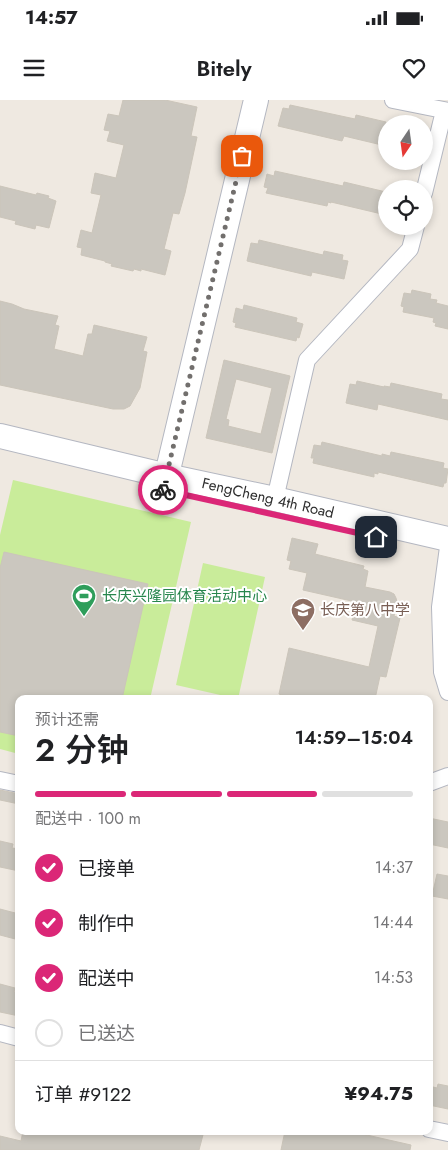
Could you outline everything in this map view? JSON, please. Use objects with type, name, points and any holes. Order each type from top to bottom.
[{"type":"street","points":[[165,483],[256,100]]},
{"type":"street","points":[[393,100],[446,111],[427,180]]},
{"type":"street","points":[[275,499],[307,360],[410,249],[414,235]]},
{"type":"street","name":"FengCheng 4th Road","points":[[0,436],[270,513],[448,548]]},
{"type":"street","name":"FengCheng 4th Road","points":[[0,451],[165,483],[275,499],[448,548]]},
{"type":"street","points":[[448,548],[440,607],[442,672],[448,692]]},
{"type":"street","points":[[433,782],[448,776]]},
{"type":"street","points":[[0,780],[15,783]]},
{"type":"street","points":[[0,1033],[15,1037]]},
{"type":"street","points":[[433,1130],[448,1134]]},
{"type":"green space","name":"长庆兴隆园体育活动中心","points":[[13,480],[191,522],[151,695],[15,695],[15,753],[0,749],[0,535]]},
{"type":"green space","points":[[203,563],[265,577],[239,695],[220,695],[176,685]]},
{"type":"building","points":[[123,100],[165,100],[197,107],[191,136],[197,137],[185,193],[179,214],[173,213],[164,249],[171,251],[165,275],[141,269],[141,271],[134,269],[133,271],[111,266],[112,264],[105,261],[81,255],[82,248],[77,247],[81,230],[92,233],[101,195],[91,193],[95,173],[116,178],[124,145],[107,141],[110,131],[104,130],[108,114],[119,116]]},
{"type":"building","points":[[290,105],[355,119],[356,115],[378,120],[378,144],[344,136],[342,141],[278,126],[283,108],[289,109]]},
{"type":"building","points":[[275,171],[343,186],[344,182],[378,190],[378,213],[331,202],[328,202],[327,206],[266,193],[268,188],[264,187],[267,174],[274,176]]},
{"type":"building","points":[[0,186],[36,195],[37,193],[49,196],[48,198],[56,201],[49,228],[36,225],[35,229],[15,224],[16,221],[0,217]]},
{"type":"building","points":[[259,240],[323,255],[324,251],[343,255],[342,260],[348,261],[344,279],[312,272],[311,276],[247,261],[251,243],[258,244]]},
{"type":"building","points":[[412,290],[431,294],[430,299],[437,300],[436,303],[448,306],[448,329],[435,326],[434,318],[403,312],[404,307],[401,306],[404,293],[411,294]]},
{"type":"building","points":[[0,301],[24,309],[58,316],[55,325],[59,326],[54,349],[83,356],[88,334],[92,334],[94,325],[147,337],[143,351],[147,352],[140,388],[130,406],[124,409],[113,409],[0,385]]},
{"type":"building","points":[[244,305],[297,318],[296,322],[303,324],[299,338],[297,337],[296,341],[235,327],[236,323],[233,322],[236,308],[243,310]]},
{"type":"building","points":[[224,360],[290,376],[272,453],[206,438]],"holes":[[[236,379],[272,388],[261,434],[228,426],[229,420],[226,419]]]},
{"type":"building","points":[[357,381],[384,387],[390,387],[391,383],[442,394],[441,399],[448,400],[448,420],[378,404],[377,410],[346,403],[350,384],[356,385]]},
{"type":"building","points":[[322,442],[382,456],[382,454],[390,456],[391,452],[444,463],[443,468],[448,469],[446,483],[444,483],[443,487],[378,472],[378,474],[374,473],[374,477],[313,463],[314,458],[311,458],[314,445],[321,446]]},
{"type":"building","points":[[292,538],[318,544],[315,554],[364,566],[363,569],[368,571],[365,587],[394,594],[397,602],[394,616],[400,618],[386,677],[380,676],[376,695],[279,694],[289,648],[369,667],[378,626],[352,620],[356,602],[303,590],[307,573],[289,569],[291,561],[287,560]]},
{"type":"building","points":[[4,552],[148,584],[123,695],[15,695],[15,735],[0,732],[0,568]]},
{"type":"building","points":[[0,790],[15,793],[15,803],[0,800]]},
{"type":"building","points":[[433,819],[448,822],[448,848],[433,845]]},
{"type":"building","points":[[0,841],[13,844],[12,848],[15,848],[15,870],[0,867]]},
{"type":"building","points":[[437,874],[448,876],[448,899],[433,896]]},
{"type":"building","points":[[0,909],[15,913],[15,939],[0,935]]},
{"type":"building","points":[[0,984],[15,988],[15,1015],[0,1012]]},
{"type":"building","points":[[438,1084],[448,1086],[448,1109],[433,1106],[433,1087],[437,1088]]},
{"type":"building","points":[[22,1135],[203,1135],[199,1150],[0,1150],[0,1136],[21,1141]]},
{"type":"building","points":[[284,1135],[367,1135],[411,1145],[410,1150],[281,1150]]},
{"type":"way so far","points":[[163,490],[242,156]]},
{"type":"place","name":"长庆兴隆园体育活动中心","points":[[84,617]]},
{"type":"place","name":"长庆第八中学","points":[[303,631]]},
{"type":"route","points":[[163,490],[376,537]]}]
